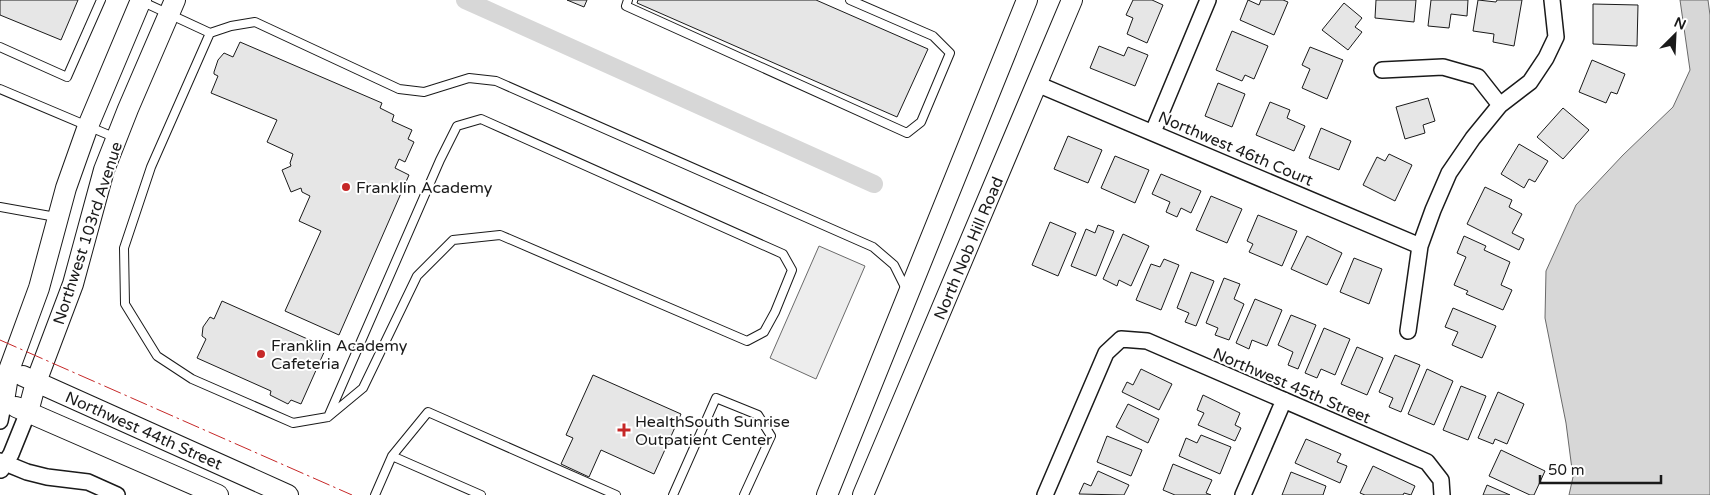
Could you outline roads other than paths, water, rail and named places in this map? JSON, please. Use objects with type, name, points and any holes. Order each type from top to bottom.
[{"type":"street","name":"Northwest 103rd Avenue","points":[[2,400],[4,368],[40,288],[66,188],[88,126],[140,0]]},
{"type":"street","points":[[828,495],[1026,0]]},
{"type":"street","name":"North Nob Hill Road","points":[[863,495],[1072,0]]},
{"type":"street","points":[[1153,132],[1208,0]]},
{"type":"street","points":[[1408,331],[1420,246],[1433,210],[1450,173],[1473,138],[1500,105],[1530,82],[1546,58],[1556,36],[1552,0]]},
{"type":"street","name":"Northwest 103rd Avenue","points":[[28,412],[36,382],[72,284],[96,196],[116,138],[172,7]]},
{"type":"street","points":[[1382,70],[1443,67],[1478,77],[1500,105]]},
{"type":"street","name":"Northwest 46th Court","points":[[1037,84],[1420,246]]},
{"type":"street","name":"Northwest 45th Street","points":[[1045,495],[1106,353],[1120,339],[1147,341],[1427,462],[1442,487]]},
{"type":"street","name":"Northwest 44th Street","points":[[4,368],[288,495]]},
{"type":"street","points":[[0,421],[2,400]]},
{"type":"street","name":"Northwest 44th Street","points":[[2,400],[218,495]]},
{"type":"street","points":[[1244,495],[1284,400]]},
{"type":"street","points":[[28,412],[11,454],[2,465],[47,477],[88,482],[117,495]]},
{"type":"lane","points":[[0,47],[67,77],[101,0]]},
{"type":"lane","points":[[140,0],[172,7],[210,33]]},
{"type":"lane","points":[[628,0],[626,6],[907,133],[921,122],[950,53],[933,36],[850,0]]},
{"type":"lane","points":[[328,417],[440,160],[457,126],[481,119],[783,254],[792,270],[775,312],[764,332],[747,341],[500,235],[453,240],[416,276],[364,388],[328,417],[293,423],[192,379],[157,356],[124,304],[124,248],[151,167],[210,33],[231,26],[255,22],[399,89],[424,92],[469,78],[496,82],[873,247],[894,265],[908,293]]},
{"type":"lane","points":[[0,89],[116,138]]},
{"type":"lane","points":[[0,207],[58,218]]},
{"type":"lane","points":[[673,495],[716,398],[758,416],[771,436],[744,495]]},
{"type":"lane","points":[[375,495],[392,456],[428,412],[601,492],[616,495]]},
{"type":"lane","points":[[392,456],[481,495]]},
{"type":"waterway","points":[[465,0],[874,184]]},
{"type":"place","name":"Franklin Academy","points":[[346,187]]},
{"type":"place","name":"Franklin Academy Cafeteria","points":[[261,354]]},
{"type":"place","name":"HealthSouth Sunrise Outpatient Center","points":[[624,430]]}]
